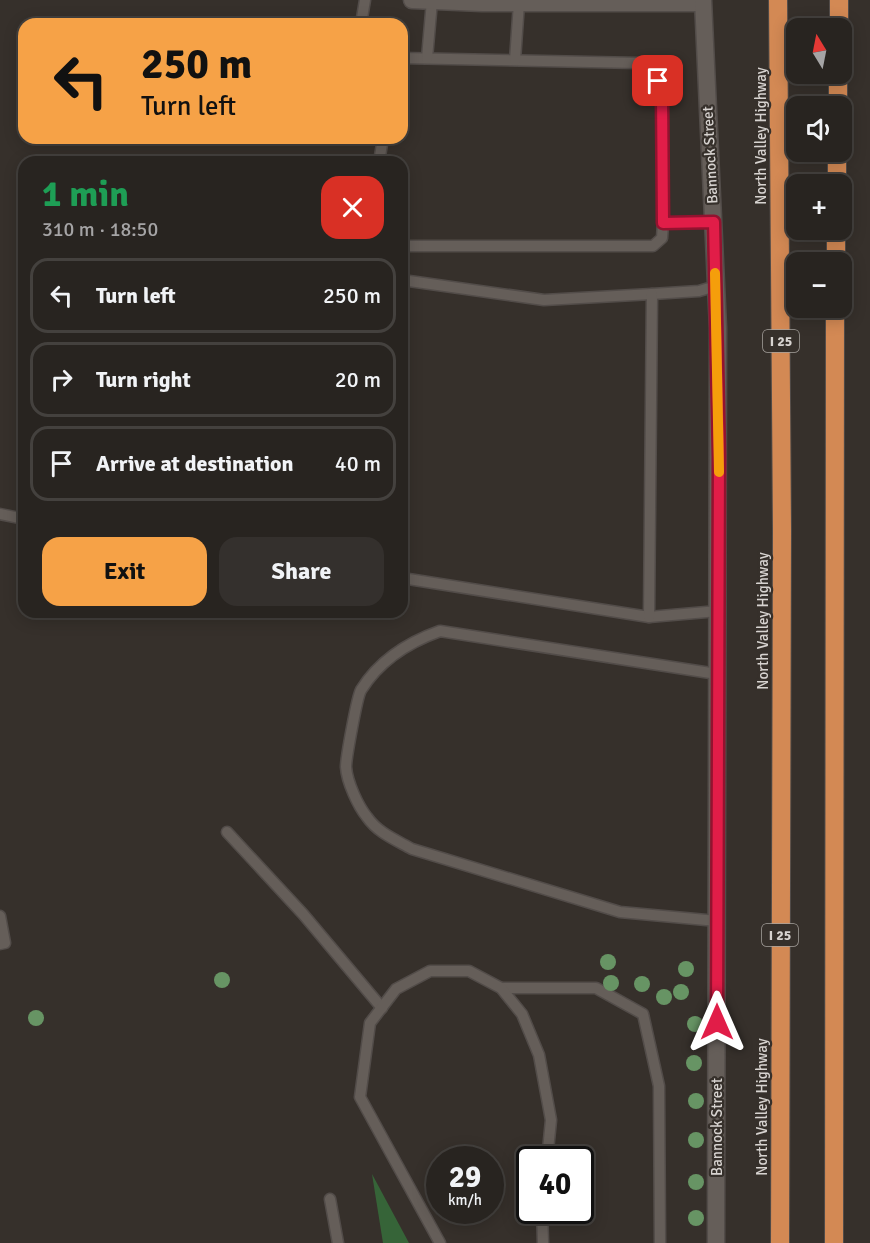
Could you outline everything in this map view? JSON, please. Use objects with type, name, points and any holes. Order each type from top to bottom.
[{"type":"highway","name":"North Valley Highway","points":[[778,0],[782,519],[780,1243]]},
{"type":"highway","points":[[839,0],[839,18]]},
{"type":"highway","points":[[834,1243],[835,318]]},
{"type":"highway","points":[[774,1243],[780,1186]]},
{"type":"street","points":[[424,1],[519,3],[702,1]]},
{"type":"street","name":"Bannock Street","points":[[702,1],[716,286],[718,611],[716,1243]]},
{"type":"lane","points":[[362,18],[365,0]]},
{"type":"lane","points":[[424,1],[427,58]]},
{"type":"lane","points":[[515,60],[519,3]]},
{"type":"lane","points":[[408,58],[623,61],[638,63],[651,71],[662,94],[663,223],[662,238],[653,246],[408,246]]},
{"type":"lane","points":[[663,223],[714,222]]},
{"type":"lane","points":[[408,281],[544,300],[699,291],[716,286]]},
{"type":"lane","points":[[649,617],[652,294]]},
{"type":"lane","points":[[0,514],[18,518]]},
{"type":"lane","points":[[408,579],[649,617],[718,611]]},
{"type":"lane","points":[[717,674],[440,631],[420,639],[390,657],[360,692],[346,767],[357,799],[367,818],[381,832],[412,849],[620,912],[717,921]]},
{"type":"lane","points":[[227,832],[303,914],[382,1008]]},
{"type":"lane","points":[[0,916],[5,943],[0,944]]},
{"type":"lane","points":[[440,1243],[360,1097],[370,1023],[396,989],[430,971],[469,971],[501,988],[522,1014],[539,1055],[550,1120],[548,1146]]},
{"type":"lane","points":[[501,988],[596,988],[643,1014],[659,1086],[660,1243]]},
{"type":"lane","points":[[330,1199],[338,1243]]},
{"type":"lane","points":[[542,1224],[543,1243]]},
{"type":"green space","points":[[372,1174],[409,1243],[383,1243]]},
{"type":"slow traffic","points":[[715,273],[718,328],[719,472]]},
{"type":"route","points":[[658,81],[662,94],[663,223],[714,222],[719,456],[717,1022]]}]
